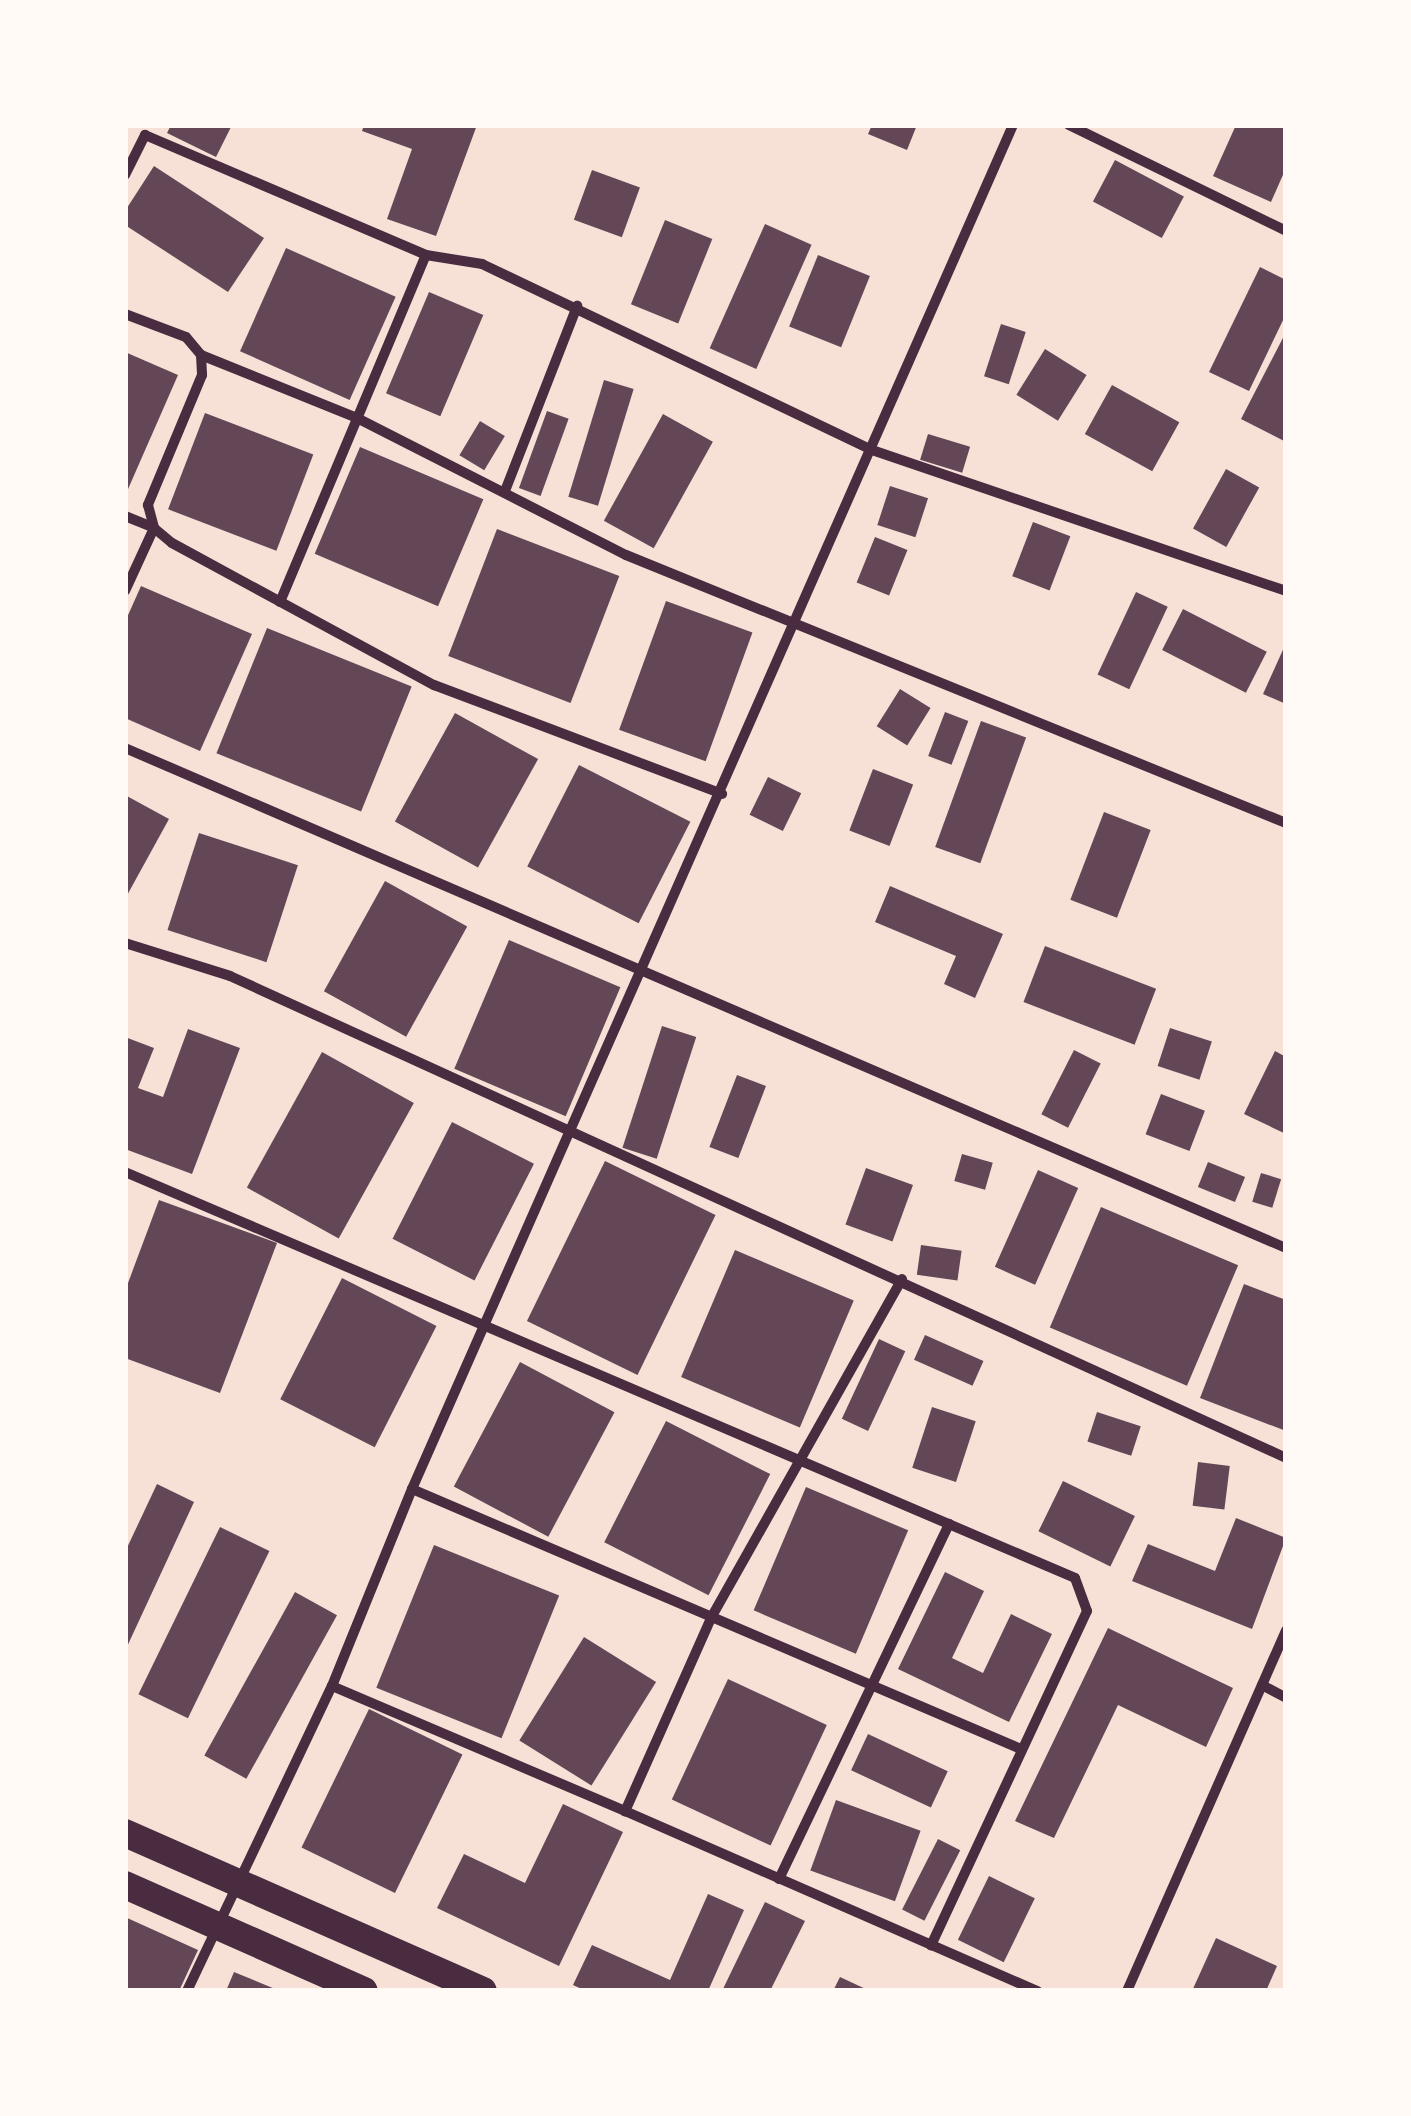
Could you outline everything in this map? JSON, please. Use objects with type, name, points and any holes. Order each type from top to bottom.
[{"type":"highway","points":[[125,1834],[483,1991]]},
{"type":"highway","points":[[125,1884],[364,1991]]},
{"type":"street","points":[[187,1991],[243,1885],[332,1686],[412,1489],[646,970],[1013,125]]},
{"type":"street","points":[[1069,125],[1286,231]]},
{"type":"street","points":[[125,176],[145,135],[426,256],[482,264],[872,450],[1286,591]]},
{"type":"street","points":[[280,602],[426,256]]},
{"type":"street","points":[[505,491],[577,306]]},
{"type":"street","points":[[125,314],[186,337],[201,355],[358,418],[626,555],[798,620],[1286,823]]},
{"type":"street","points":[[125,591],[154,528],[148,505],[202,376],[201,355]]},
{"type":"street","points":[[125,516],[154,528],[434,685],[722,794]]},
{"type":"street","points":[[125,748],[1286,1248]]},
{"type":"street","points":[[126,946],[230,976],[568,1136],[902,1279],[1286,1458]]},
{"type":"street","points":[[125,1172],[1075,1578],[1084,1590],[1087,1611],[931,1945]]},
{"type":"street","points":[[625,1811],[712,1616],[902,1279]]},
{"type":"street","points":[[412,1489],[1021,1749]]},
{"type":"street","points":[[779,1879],[949,1524]]},
{"type":"street","points":[[1127,1991],[1286,1630]]},
{"type":"street","points":[[1262,1685],[1286,1698]]},
{"type":"street","points":[[332,1686],[1037,1991]]},
{"type":"building","points":[[171,125],[232,125],[216,157],[167,133]]},
{"type":"building","points":[[364,125],[477,125],[436,236],[387,219],[412,149],[362,131]]},
{"type":"building","points":[[872,125],[917,125],[907,150],[868,134]]},
{"type":"building","points":[[1236,125],[1286,125],[1286,168],[1271,202],[1213,176]]},
{"type":"building","points":[[1115,160],[1184,197],[1162,238],[1093,201]]},
{"type":"building","points":[[154,166],[264,238],[228,292],[125,225],[125,211]]},
{"type":"building","points":[[592,170],[640,187],[622,237],[574,220]]},
{"type":"building","points":[[665,220],[712,239],[678,323],[631,304]]},
{"type":"building","points":[[765,224],[812,245],[756,369],[710,348]]},
{"type":"building","points":[[286,248],[396,297],[350,400],[240,351]]},
{"type":"building","points":[[818,255],[870,276],[841,347],[789,326]]},
{"type":"building","points":[[1260,267],[1286,280],[1286,314],[1249,391],[1209,372]]},
{"type":"building","points":[[429,292],[483,315],[440,416],[386,393]]},
{"type":"building","points":[[1001,324],[1026,332],[1009,384],[984,376]]},
{"type":"building","points":[[1286,332],[1286,442],[1241,419]]},
{"type":"building","points":[[1045,349],[1087,375],[1058,421],[1016,395]]},
{"type":"building","points":[[125,352],[178,375],[125,496]]},
{"type":"building","points":[[604,380],[634,389],[598,506],[568,497]]},
{"type":"building","points":[[1112,385],[1179,422],[1152,471],[1085,434]]},
{"type":"building","points":[[547,411],[569,419],[541,496],[519,488]]},
{"type":"building","points":[[205,413],[313,455],[276,551],[168,509]]},
{"type":"building","points":[[663,414],[713,442],[654,548],[604,521]]},
{"type":"building","points":[[480,421],[505,436],[484,470],[459,455]]},
{"type":"building","points":[[928,434],[970,447],[962,473],[920,460]]},
{"type":"building","points":[[360,447],[483,499],[438,606],[315,554]]},
{"type":"building","points":[[1226,469],[1259,487],[1226,547],[1193,528]]},
{"type":"building","points":[[890,486],[928,498],[915,537],[877,525]]},
{"type":"building","points":[[1033,522],[1070,536],[1050,590],[1012,576]]},
{"type":"building","points":[[497,529],[619,576],[571,703],[448,656]]},
{"type":"building","points":[[875,537],[907,550],[889,596],[857,582]]},
{"type":"building","points":[[141,586],[252,634],[200,751],[125,718],[125,622]]},
{"type":"building","points":[[1136,592],[1168,607],[1129,689],[1098,674]]},
{"type":"building","points":[[666,601],[752,632],[706,761],[619,730]]},
{"type":"building","points":[[1183,609],[1267,652],[1246,693],[1162,650]]},
{"type":"building","points":[[267,628],[412,686],[361,812],[216,753]]},
{"type":"building","points":[[1286,643],[1286,704],[1263,694]]},
{"type":"building","points":[[900,689],[931,708],[907,745],[877,726]]},
{"type":"building","points":[[945,712],[968,721],[951,765],[928,756]]},
{"type":"building","points":[[455,713],[538,759],[478,868],[395,821]]},
{"type":"building","points":[[981,721],[1026,737],[980,863],[935,847]]},
{"type":"building","points":[[579,765],[690,822],[639,923],[527,867]]},
{"type":"building","points":[[873,769],[913,784],[889,846],[849,831]]},
{"type":"building","points":[[768,777],[801,793],[783,831],[750,815]]},
{"type":"building","points":[[125,795],[169,819],[125,899]]},
{"type":"building","points":[[1104,812],[1151,830],[1117,918],[1070,900]]},
{"type":"building","points":[[199,833],[298,865],[266,962],[167,930]]},
{"type":"building","points":[[385,881],[467,927],[406,1037],[324,991]]},
{"type":"building","points":[[890,886],[1003,934],[975,998],[944,984],[956,956],[875,922]]},
{"type":"building","points":[[509,940],[620,987],[566,1116],[454,1069]]},
{"type":"building","points":[[1045,946],[1156,989],[1135,1045],[1023,1002]]},
{"type":"building","points":[[662,1026],[696,1037],[657,1159],[622,1148]]},
{"type":"building","points":[[1170,1028],[1212,1042],[1199,1080],[1158,1066]]},
{"type":"building","points":[[188,1029],[240,1048],[192,1174],[125,1149],[125,1037],[154,1048],[138,1088],[163,1097]]},
{"type":"building","points":[[1074,1050],[1101,1064],[1068,1128],[1041,1114]]},
{"type":"building","points":[[1275,1051],[1286,1057],[1286,1134],[1244,1114]]},
{"type":"building","points":[[322,1052],[414,1103],[339,1238],[247,1188]]},
{"type":"building","points":[[737,1075],[766,1086],[738,1158],[709,1147]]},
{"type":"building","points":[[1161,1094],[1205,1111],[1189,1151],[1146,1134]]},
{"type":"building","points":[[452,1122],[534,1164],[474,1280],[393,1239]]},
{"type":"building","points":[[962,1154],[993,1163],[985,1190],[954,1181]]},
{"type":"building","points":[[605,1161],[716,1215],[638,1375],[527,1321]]},
{"type":"building","points":[[1208,1162],[1245,1177],[1235,1202],[1198,1187]]},
{"type":"building","points":[[866,1168],[913,1185],[892,1241],[845,1224]]},
{"type":"building","points":[[1038,1170],[1078,1188],[1035,1285],[995,1267]]},
{"type":"building","points":[[1261,1173],[1281,1179],[1272,1208],[1252,1202]]},
{"type":"building","points":[[159,1200],[277,1243],[220,1393],[125,1358],[125,1291]]},
{"type":"building","points":[[1101,1207],[1238,1265],[1187,1386],[1050,1328]]},
{"type":"building","points":[[921,1245],[962,1251],[957,1280],[917,1275]]},
{"type":"building","points":[[735,1250],[854,1300],[800,1427],[681,1377]]},
{"type":"building","points":[[342,1278],[436,1326],[375,1447],[280,1399]]},
{"type":"building","points":[[1244,1284],[1286,1300],[1286,1431],[1200,1398]]},
{"type":"building","points":[[925,1335],[983,1361],[972,1386],[914,1360]]},
{"type":"building","points":[[879,1339],[905,1351],[868,1431],[842,1419]]},
{"type":"building","points":[[520,1362],[614,1412],[548,1537],[454,1486]]},
{"type":"building","points":[[932,1407],[976,1421],[956,1482],[912,1468]]},
{"type":"building","points":[[1097,1412],[1141,1426],[1131,1456],[1087,1441]]},
{"type":"building","points":[[666,1421],[770,1474],[709,1595],[604,1542]]},
{"type":"building","points":[[1198,1462],[1230,1466],[1224,1510],[1193,1506]]},
{"type":"building","points":[[1063,1481],[1135,1516],[1110,1566],[1038,1531]]},
{"type":"building","points":[[157,1484],[194,1502],[125,1651],[125,1552]]},
{"type":"building","points":[[806,1487],[908,1530],[856,1654],[754,1610]]},
{"type":"building","points":[[1236,1518],[1286,1538],[1252,1629],[1132,1581],[1148,1544],[1215,1571]]},
{"type":"building","points":[[220,1527],[269,1551],[188,1718],[138,1694]]},
{"type":"building","points":[[434,1545],[559,1596],[501,1738],[376,1688]]},
{"type":"building","points":[[945,1572],[984,1591],[952,1658],[983,1673],[1011,1614],[1052,1634],[1009,1722],[898,1669]]},
{"type":"building","points":[[295,1592],[337,1615],[246,1779],[204,1756]]},
{"type":"building","points":[[1108,1628],[1233,1688],[1206,1747],[1118,1705],[1054,1838],[1015,1821]]},
{"type":"building","points":[[584,1637],[656,1682],[591,1786],[519,1740]]},
{"type":"building","points":[[728,1679],[827,1725],[771,1846],[672,1800]]},
{"type":"building","points":[[369,1709],[462,1755],[395,1893],[301,1847]]},
{"type":"building","points":[[868,1734],[948,1771],[931,1807],[851,1770]]},
{"type":"building","points":[[836,1800],[921,1831],[895,1901],[810,1870]]},
{"type":"building","points":[[563,1804],[623,1832],[559,1966],[437,1908],[464,1854],[525,1883]]},
{"type":"building","points":[[938,1839],[960,1850],[924,1921],[902,1909]]},
{"type":"building","points":[[989,1876],[1035,1898],[1004,1962],[958,1940]]},
{"type":"building","points":[[708,1894],[744,1910],[708,1991],[586,1991],[573,1985],[592,1945],[670,1980]]},
{"type":"building","points":[[765,1902],[805,1921],[770,1991],[722,1991]]},
{"type":"building","points":[[125,1917],[198,1950],[179,1991],[125,1991]]},
{"type":"building","points":[[1216,1938],[1277,1966],[1266,1991],[1192,1991]]},
{"type":"building","points":[[234,1972],[280,1991],[226,1991]]},
{"type":"building","points":[[840,1977],[870,1991],[833,1991]]}]
